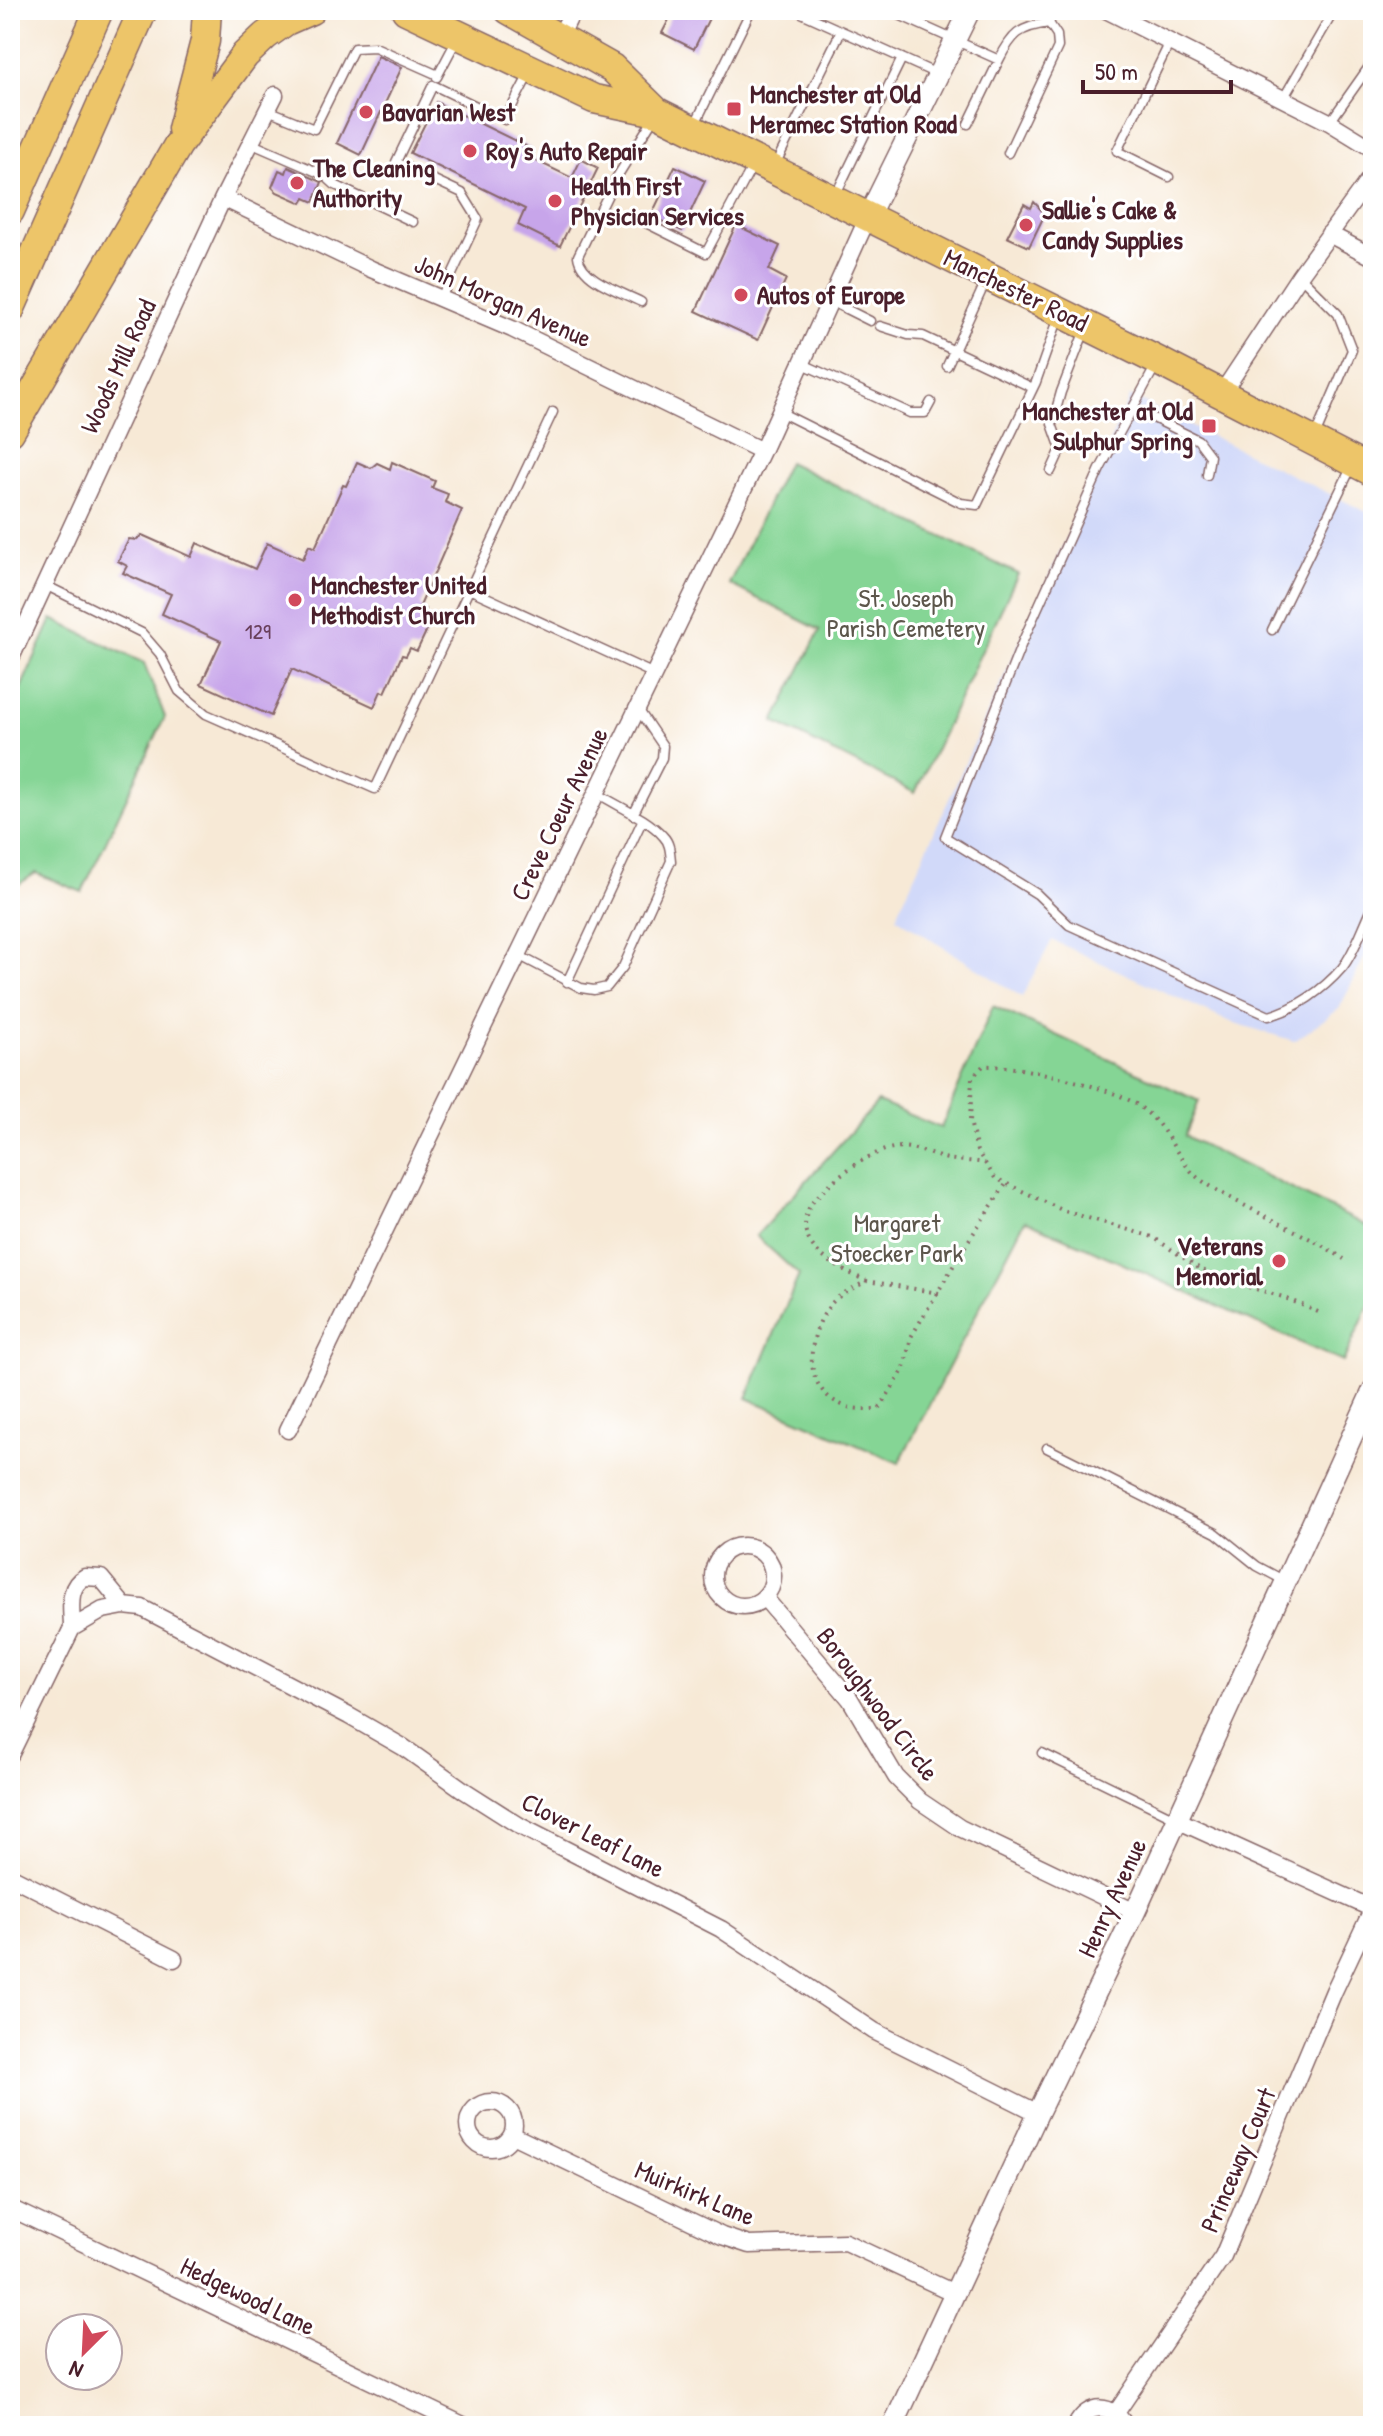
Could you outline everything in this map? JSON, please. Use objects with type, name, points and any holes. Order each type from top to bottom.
[{"type":"highway","points":[[178,145],[205,41],[207,10]]},
{"type":"highway","points":[[10,432],[178,145],[245,55],[286,21],[311,10]]},
{"type":"highway","name":"Manchester Road","points":[[406,10],[594,99],[657,112],[693,129],[1222,393],[1363,467]]},
{"type":"highway","name":"Manchester Road","points":[[509,10],[612,68],[657,112]]},
{"type":"highway","points":[[10,211],[97,14]]},
{"type":"highway","points":[[10,310],[138,23]]},
{"type":"street","points":[[559,39],[573,10]]},
{"type":"street","points":[[868,217],[970,10]]},
{"type":"street","points":[[1106,10],[1329,122],[1373,149]]},
{"type":"street","name":"Woods Mill Road","points":[[10,660],[223,198],[271,102]]},
{"type":"street","points":[[1222,393],[1300,275],[1373,174]]},
{"type":"street","name":"John Morgan Avenue","points":[[223,198],[371,269],[512,329],[762,451]]},
{"type":"street","name":"Creve Coeur Avenue","points":[[288,1430],[762,451],[868,217]]},
{"type":"street","points":[[1329,234],[1373,257]]},
{"type":"street","name":"Henry Avenue","points":[[893,2426],[1135,1912],[1373,1390]]},
{"type":"street","name":"Clover Leaf Lane","points":[[10,1755],[72,1628],[74,1585],[85,1577],[101,1578],[124,1606],[142,1608],[349,1716],[403,1747],[520,1826],[721,1929],[874,2031],[1038,2113]]},
{"type":"street","name":"Boroughwood Circle","points":[[764,1597],[850,1699],[896,1777],[910,1792],[960,1828],[1135,1912]]},
{"type":"street","points":[[72,1628],[103,1610],[124,1606]]},
{"type":"street","points":[[1177,1820],[1373,1909]]},
{"type":"street","points":[[10,1876],[174,1959]]},
{"type":"street","name":"Princeway Court","points":[[1076,2426],[1084,2413],[1092,2409],[1100,2408],[1121,2419],[1223,2256],[1334,1991],[1373,1909]]},
{"type":"street","name":"Muirkirk Lane","points":[[512,2135],[736,2241],[749,2245],[845,2242],[954,2293]]},
{"type":"street","name":"Hedgewood Lane","points":[[10,2208],[465,2426]]},
{"type":"lane","points":[[693,129],[751,10]]},
{"type":"lane","points":[[795,10],[938,75]]},
{"type":"lane","points":[[888,10],[999,60]]},
{"type":"lane","points":[[1049,23],[1055,10]]},
{"type":"lane","points":[[1283,100],[1334,11]]},
{"type":"lane","points":[[968,124],[1007,43],[1029,25],[1049,23]]},
{"type":"lane","points":[[1008,153],[1058,47],[1057,35],[1049,23]]},
{"type":"lane","points":[[642,221],[706,253],[764,165],[841,31]]},
{"type":"lane","points":[[441,298],[478,219],[462,193],[396,162],[459,35]]},
{"type":"lane","points":[[1169,177],[1117,151],[1170,42]]},
{"type":"lane","points":[[271,102],[314,129],[354,48],[375,47],[438,75]]},
{"type":"lane","points":[[833,200],[902,58]]},
{"type":"lane","points":[[1329,122],[1373,61]]},
{"type":"lane","points":[[433,85],[505,120],[532,70]]},
{"type":"lane","points":[[641,302],[588,274],[579,264],[578,256],[615,180],[657,112]]},
{"type":"lane","points":[[250,143],[324,175],[335,185],[413,222]]},
{"type":"lane","points":[[1300,275],[1338,314],[1352,350],[1313,441]]},
{"type":"lane","points":[[947,366],[988,276]]},
{"type":"lane","points":[[830,301],[870,321]]},
{"type":"lane","points":[[780,412],[961,503],[977,505],[1033,388],[1061,313]]},
{"type":"lane","points":[[880,326],[908,335],[923,336],[1033,388]]},
{"type":"lane","points":[[1051,471],[1061,449],[1052,424],[1087,326]]},
{"type":"lane","points":[[1158,361],[1100,469],[1028,629],[945,837],[1037,894],[1069,925],[1269,1016],[1286,1012],[1316,992],[1343,967],[1373,906]]},
{"type":"lane","points":[[803,364],[910,413],[925,413],[931,402]]},
{"type":"lane","points":[[1133,408],[1198,440],[1210,456],[1207,475]]},
{"type":"lane","points":[[44,585],[142,633],[160,654],[179,691],[206,714],[375,789],[553,412]]},
{"type":"lane","points":[[1272,630],[1363,467]]},
{"type":"lane","points":[[469,589],[654,674]]},
{"type":"lane","points":[[633,815],[662,758],[663,746],[638,708]]},
{"type":"lane","points":[[518,954],[567,982],[594,990],[607,987],[623,967],[671,861],[669,846],[664,836],[597,793]]},
{"type":"lane","points":[[567,982],[642,821]]},
{"type":"lane","points":[[1047,1448],[1216,1533],[1257,1566],[1286,1581]]},
{"type":"lane","points":[[1042,1753],[1177,1820]]},
{"type":"path","points":[[1318,1312],[1200,1269],[1153,1237],[1064,1211],[995,1178],[977,1151],[970,1121],[972,1078],[983,1066],[999,1065],[1042,1074],[1133,1102],[1158,1123],[1182,1161],[1200,1180],[1237,1202],[1321,1243],[1344,1259]]},
{"type":"path","points":[[939,1293],[867,1281],[841,1270],[819,1253],[809,1240],[805,1225],[810,1206],[844,1169],[893,1147],[914,1149],[946,1159],[985,1163]]},
{"type":"path","points":[[867,1281],[831,1303],[814,1337],[812,1371],[818,1387],[839,1404],[879,1409],[904,1369],[911,1337],[1006,1184]]},
{"type":"shaded area","points":[[1130,396],[1373,515],[1373,940],[1339,1009],[1294,1041],[1225,1020],[1052,940],[1022,997],[896,917]]},
{"type":"green space","name":"St. Joseph Parish Cemetery","points":[[788,462],[1018,574],[915,793],[774,722],[820,630],[729,584]]},
{"type":"green space","points":[[52,619],[144,663],[165,717],[82,892],[36,873],[10,887],[10,712]]},
{"type":"green space","name":"Margaret Stoecker Park","points":[[993,1006],[1199,1101],[1185,1136],[1373,1229],[1373,1297],[1343,1362],[1025,1220],[899,1463],[747,1398],[799,1275],[756,1236],[878,1102],[941,1128]]},
{"type":"building","points":[[674,10],[713,10],[694,49],[662,33]]},
{"type":"building","name":"Bavarian West","points":[[378,56],[402,67],[361,155],[337,143]]},
{"type":"building","points":[[436,102],[530,148],[526,156],[572,178],[581,159],[598,168],[560,246],[518,225],[525,209],[410,153]]},
{"type":"building","points":[[675,166],[705,181],[690,213],[694,221],[685,224],[682,231],[651,216]]},
{"type":"building","name":"The Cleaning Authority","points":[[288,167],[322,182],[314,202],[305,198],[302,203],[272,187],[279,170],[286,173]]},
{"type":"building","name":"Sallie's Cake & Candy Supplies","points":[[1034,202],[1045,214],[1029,247],[1007,237],[1024,204],[1031,208]]},
{"type":"building","name":"Autos of Europe","points":[[736,225],[780,246],[769,270],[786,279],[758,340],[696,311]]},
{"type":"building","name":"Manchester United Methodist Church","points":[[357,462],[371,468],[377,463],[390,469],[392,462],[435,481],[432,488],[448,494],[445,502],[462,510],[420,606],[425,609],[423,615],[432,619],[417,651],[410,648],[406,656],[402,655],[385,693],[381,691],[374,707],[292,669],[271,716],[201,684],[221,641],[162,614],[171,594],[123,573],[127,566],[118,561],[129,539],[136,540],[142,535],[191,557],[197,543],[255,569],[267,543],[303,559],[309,545],[315,548],[343,485],[346,486]]},
{"type":"place","name":"Manchester at Old Meramec Station Road","points":[[734,109]]},
{"type":"place","name":"Bavarian West","points":[[366,112]]},
{"type":"place","name":"Roy's Auto Repair","points":[[470,151]]},
{"type":"place","name":"The Cleaning Authority","points":[[297,183]]},
{"type":"place","name":"Health First Physician Services","points":[[555,201]]},
{"type":"place","name":"Sallie's Cake & Candy Supplies","points":[[1026,225]]},
{"type":"place","name":"Autos of Europe","points":[[741,295]]},
{"type":"place","name":"Manchester at Old Sulphur Spring","points":[[1209,426]]},
{"type":"place","name":"Manchester United Methodist Church","points":[[295,600]]},
{"type":"place","name":"Veterans Memorial","points":[[1279,1261]]}]
